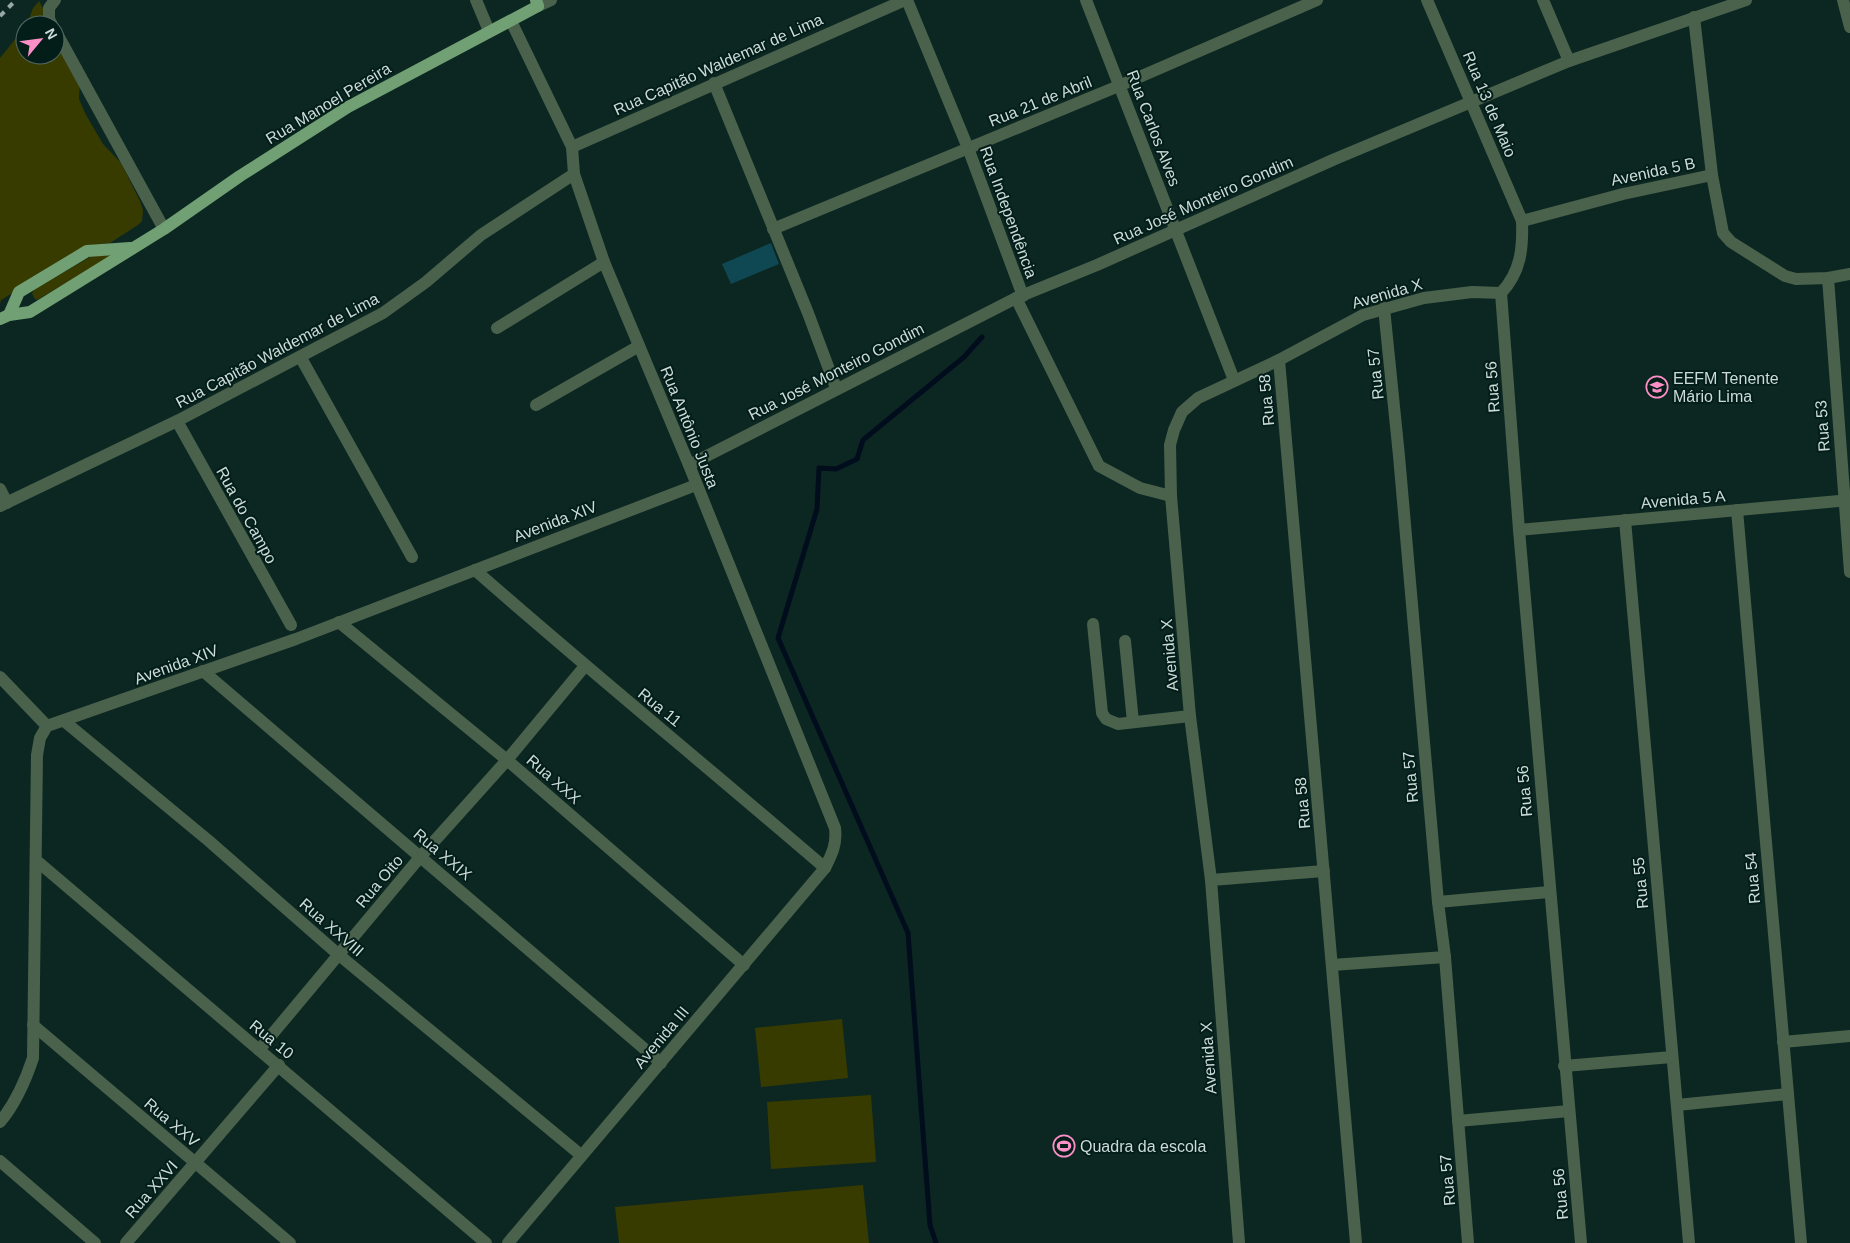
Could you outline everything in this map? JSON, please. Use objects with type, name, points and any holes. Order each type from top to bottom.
[{"type":"main road","name":"Rua Manoel Pereira","points":[[4,317],[30,312],[132,247],[164,229],[240,176],[348,107],[510,21],[537,3]]},
{"type":"main road","name":"Rua Manoel Pereira","points":[[4,317],[19,292],[87,251],[132,247]]},
{"type":"street","points":[[49,15],[49,8],[55,0]]},
{"type":"street","points":[[476,0],[489,31]]},
{"type":"street","name":"Rua Manoel Pereira","points":[[537,3],[551,0]]},
{"type":"street","name":"Rua Capitão Waldemar de Lima","points":[[572,147],[906,0]]},
{"type":"street","name":"Rua Independência","points":[[906,0],[968,148],[1020,297],[1099,466],[1140,488],[1171,496]]},
{"type":"street","name":"Rua Carlos Alves","points":[[1086,0],[1121,85],[1234,380]]},
{"type":"street","name":"Rua 21 de Abril","points":[[773,229],[1121,85],[1317,0]]},
{"type":"street","name":"Rua 13 de Maio","points":[[1427,0],[1522,221]]},
{"type":"street","points":[[1543,0],[1569,61]]},
{"type":"street","name":"Rua José Monteiro Gondim","points":[[689,465],[836,388],[1020,297],[1335,159],[1472,104],[1569,61],[1694,18],[1708,6],[1746,0]]},
{"type":"street","points":[[1843,0],[1850,27]]},
{"type":"street","points":[[1694,18],[1712,175]]},
{"type":"street","name":"Rua Antônio Justa","points":[[510,21],[572,147],[574,174],[604,262],[689,465],[835,828],[835,848]]},
{"type":"street","points":[[65,48],[164,229]]},
{"type":"street","points":[[714,83],[836,388]]},
{"type":"street","name":"Rua Capitão Waldemar de Lima","points":[[4,504],[177,421],[301,358],[384,313],[426,282],[482,235],[574,174]]},
{"type":"street","name":"Avenida 5 B","points":[[1522,221],[1623,194],[1712,175],[1719,223],[1723,233],[1731,242],[1784,276],[1796,279],[1828,278],[1850,274]]},
{"type":"street","points":[[1501,293],[1509,285],[1518,266],[1522,246],[1522,221]]},
{"type":"street","points":[[497,328],[604,262]]},
{"type":"street","name":"Rua 53","points":[[1828,278],[1847,500],[1850,572]]},
{"type":"street","name":"Avenida X","points":[[1239,1243],[1211,880],[1190,716],[1171,496],[1170,445],[1182,412],[1198,398],[1279,360],[1337,327],[1384,308],[1424,298],[1472,292],[1501,293]]},
{"type":"street","name":"Rua 56","points":[[1501,293],[1549,892],[1581,1243]]},
{"type":"street","name":"Rua 57","points":[[1384,308],[1400,456],[1438,902],[1445,957],[1468,1243]]},
{"type":"street","points":[[536,405],[639,346]]},
{"type":"street","points":[[301,358],[412,557]]},
{"type":"street","name":"Rua 58","points":[[1279,360],[1356,1243]]},
{"type":"street","name":"Rua do Campo","points":[[177,421],[290,625]]},
{"type":"street","name":"Avenida XIV","points":[[46,726],[339,622],[696,485]]},
{"type":"street","points":[[0,489],[4,504]]},
{"type":"street","name":"Avenida 5 A","points":[[1519,530],[1847,500]]},
{"type":"street","name":"Rua 54","points":[[1737,510],[1801,1243]]},
{"type":"street","name":"Rua 55","points":[[1625,520],[1689,1243]]},
{"type":"street","name":"Rua 11","points":[[475,570],[585,666],[715,773],[825,868]]},
{"type":"street","name":"Rua XXX","points":[[339,622],[507,760],[744,965]]},
{"type":"street","points":[[1093,624],[1102,713],[1112,723],[1190,716]]},
{"type":"street","points":[[1125,641],[1134,722]]},
{"type":"street","name":"Rua Oito","points":[[259,1050],[421,856],[507,760],[585,666]]},
{"type":"street","name":"Rua XXIX","points":[[203,671],[661,1063]]},
{"type":"street","points":[[0,677],[46,726],[40,738],[37,756],[33,1058],[26,1081],[12,1108],[0,1122]]},
{"type":"street","name":"Rua XXVIII","points":[[64,721],[209,841],[338,955],[581,1155]]},
{"type":"street","name":"Avenida III","points":[[508,1243],[825,868],[835,848]]},
{"type":"street","name":"Rua 10","points":[[37,861],[486,1243]]},
{"type":"street","points":[[1211,880],[1324,871]]},
{"type":"street","points":[[1438,902],[1549,892]]},
{"type":"street","points":[[1332,965],[1445,957]]},
{"type":"street","name":"Rua XXV","points":[[33,1025],[290,1243]]},
{"type":"street","points":[[1783,1042],[1850,1036]]},
{"type":"street","points":[[1564,1066],[1672,1057]]},
{"type":"street","name":"Rua XXVI","points":[[126,1243],[279,1065]]},
{"type":"street","points":[[1677,1105],[1788,1094]]},
{"type":"street","points":[[1458,1121],[1570,1111]]},
{"type":"street","points":[[0,1160],[95,1243]]},
{"type":"shaded area","points":[[39,1],[47,15],[31,15],[33,8]]},
{"type":"shaded area","points":[[15,39],[15,65],[65,65],[65,51],[80,79],[79,99],[86,115],[103,144],[121,163],[143,210],[142,221],[138,225],[110,243],[91,245],[1,300],[0,304],[0,58]]},
{"type":"shaded area","points":[[108,254],[112,256],[37,300],[34,298],[32,293],[35,289],[90,257]]},
{"type":"shaded area","points":[[842,1019],[848,1078],[761,1087],[755,1028]]},
{"type":"shaded area","points":[[871,1095],[876,1162],[771,1169],[767,1102]]},
{"type":"shaded area","points":[[863,1185],[869,1243],[619,1243],[615,1207]]},
{"type":"building","points":[[771,243],[779,264],[731,284],[722,264]]},
{"type":"waterway","points":[[936,1243],[930,1225],[908,933],[778,638],[817,509],[819,468],[836,469],[857,459],[863,440],[964,357],[982,337]]},
{"type":"railway","points":[[0,16],[16,0]]},
{"type":"place","name":"EEFM Tenente Mário Lima","points":[[1657,387]]},
{"type":"place","name":"Quadra da escola","points":[[1064,1146]]}]
